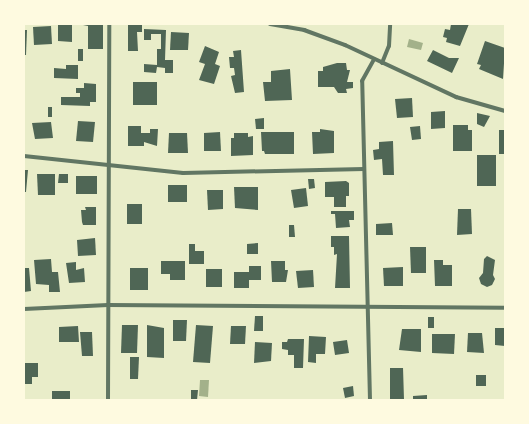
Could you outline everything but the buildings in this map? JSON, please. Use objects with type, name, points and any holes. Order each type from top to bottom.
[{"type":"street","points":[[108,400],[110,166],[109,24]]},
{"type":"street","points":[[270,24],[304,30],[374,59],[456,97],[505,111]]},
{"type":"street","points":[[382,63],[388,46],[390,24]]},
{"type":"street","points":[[370,400],[362,81],[374,59]]},
{"type":"street","points":[[24,156],[183,173],[364,169]]},
{"type":"street","points":[[24,309],[108,305],[505,308]]},
{"type":"shaded area","points":[[409,39],[423,43],[421,50],[407,47]]},
{"type":"shaded area","points":[[200,380],[209,380],[208,397],[199,396]]}]
